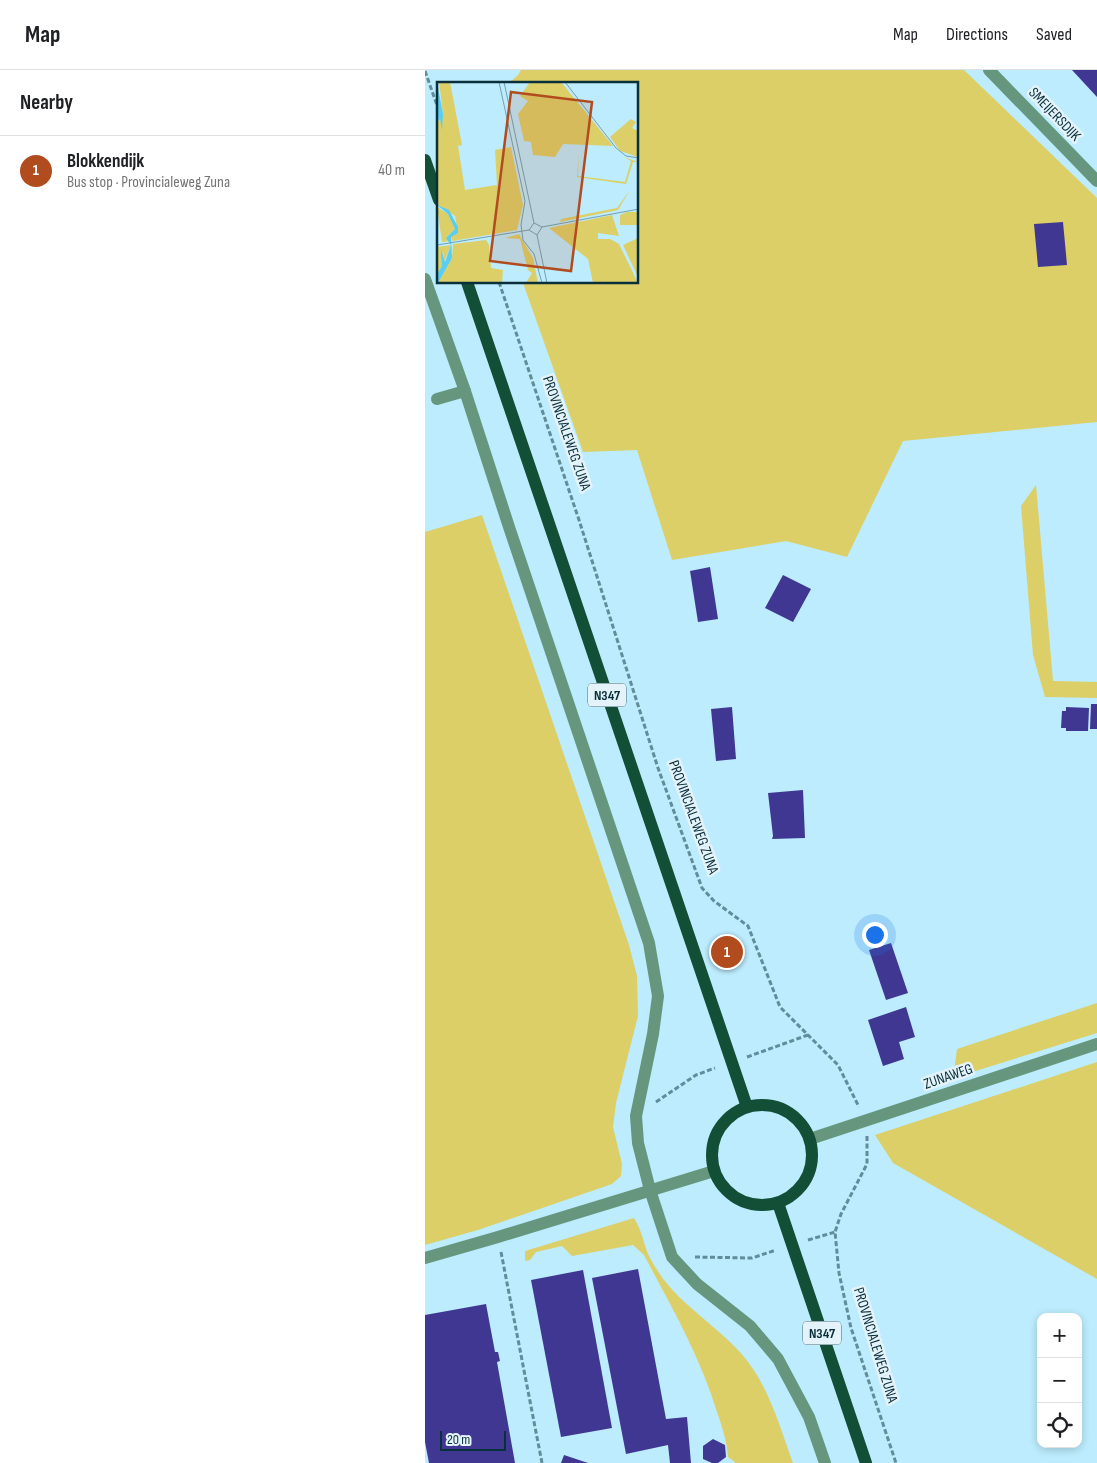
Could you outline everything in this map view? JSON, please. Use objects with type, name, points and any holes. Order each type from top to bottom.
[{"type":"main road","points":[[425,160],[437,194]]},
{"type":"main road","name":"N347","points":[[468,284],[747,1107]]},
{"type":"main road","points":[[762,1105],[778,1107],[799,1120],[810,1139],[812,1160],[809,1175],[798,1191],[778,1203],[755,1205],[736,1199],[721,1186],[713,1171],[711,1150],[715,1136],[729,1117],[747,1107],[762,1105]]},
{"type":"main road","name":"N347","points":[[778,1203],[866,1463]]},
{"type":"street","name":"SMEIJERSDIJK","points":[[989,70],[1097,181]]},
{"type":"street","points":[[425,279],[465,391],[649,943],[658,996],[653,1034],[636,1116],[638,1143],[649,1190],[672,1257],[697,1284],[750,1326],[778,1359],[809,1417],[825,1463]]},
{"type":"street","points":[[437,399],[465,391]]},
{"type":"street","name":"ZUNAWEG","points":[[810,1139],[1097,1044]]},
{"type":"street","points":[[425,1258],[713,1171]]},
{"type":"path","points":[[425,72],[437,105]]},
{"type":"path","name":"PROVINCIALEWEG ZUNA","points":[[500,284],[582,529],[658,768],[702,888],[715,902],[748,926],[780,1007],[837,1064],[853,1093],[865,1121],[867,1164],[841,1214],[835,1232],[839,1273],[851,1328],[896,1463]]},
{"type":"path","points":[[672,1257],[752,1258],[835,1232]]},
{"type":"path","points":[[498,1237],[542,1463]]},
{"type":"shaded area","points":[[521,70],[964,70],[1097,198],[1097,422],[903,441],[847,557],[786,541],[672,560],[637,450],[583,452],[523,284],[639,284],[639,82],[510,82]]},
{"type":"shaded area","points":[[1036,485],[1053,681],[1097,682],[1097,698],[1045,697],[1033,655],[1021,506]]},
{"type":"shaded area","points":[[482,515],[629,945],[637,976],[638,1016],[616,1103],[613,1127],[622,1164],[621,1176],[612,1184],[478,1230],[425,1245],[425,532]]},
{"type":"shaded area","points":[[1097,1003],[1097,1033],[953,1078],[957,1049]]},
{"type":"shaded area","points":[[1097,1062],[1097,1279],[893,1163],[875,1135]]},
{"type":"shaded area","points":[[634,1218],[648,1254],[664,1280],[680,1298],[736,1348],[756,1373],[771,1402],[793,1463],[736,1463],[728,1457],[721,1423],[694,1351],[644,1255],[633,1245],[572,1256],[562,1246],[536,1252],[530,1260],[525,1261],[525,1251]]},
{"type":"building","points":[[1072,70],[1097,70],[1097,97]]},
{"type":"building","points":[[1063,222],[1067,265],[1038,267],[1034,224]]},
{"type":"building","points":[[710,567],[718,619],[698,622],[690,571]]},
{"type":"building","points":[[783,575],[811,589],[793,622],[765,608]]},
{"type":"building","points":[[1091,704],[1097,704],[1097,729],[1090,729]]},
{"type":"building","points":[[732,707],[736,759],[716,761],[711,709]]},
{"type":"building","points":[[1066,707],[1089,708],[1088,731],[1066,731],[1066,728],[1061,728],[1062,711],[1066,711]]},
{"type":"building","points":[[803,790],[805,838],[772,839],[768,793]]},
{"type":"building","points":[[891,943],[908,993],[886,1000],[869,950]]},
{"type":"building","points":[[906,1007],[915,1037],[899,1042],[904,1059],[883,1066],[868,1020]]},
{"type":"building","points":[[638,1269],[666,1419],[687,1417],[691,1463],[670,1463],[668,1445],[626,1454],[592,1278]]},
{"type":"building","points":[[583,1270],[612,1428],[561,1437],[531,1280]]},
{"type":"building","points":[[486,1304],[495,1352],[498,1352],[500,1361],[497,1362],[515,1463],[429,1463],[425,1442],[425,1315]]},
{"type":"building","points":[[713,1439],[725,1445],[726,1457],[718,1463],[712,1463],[703,1459],[703,1446]]},
{"type":"building","points":[[564,1455],[588,1463],[561,1463]]},
{"type":"place","name":"Blokkendijk","points":[[727,952]]}]
